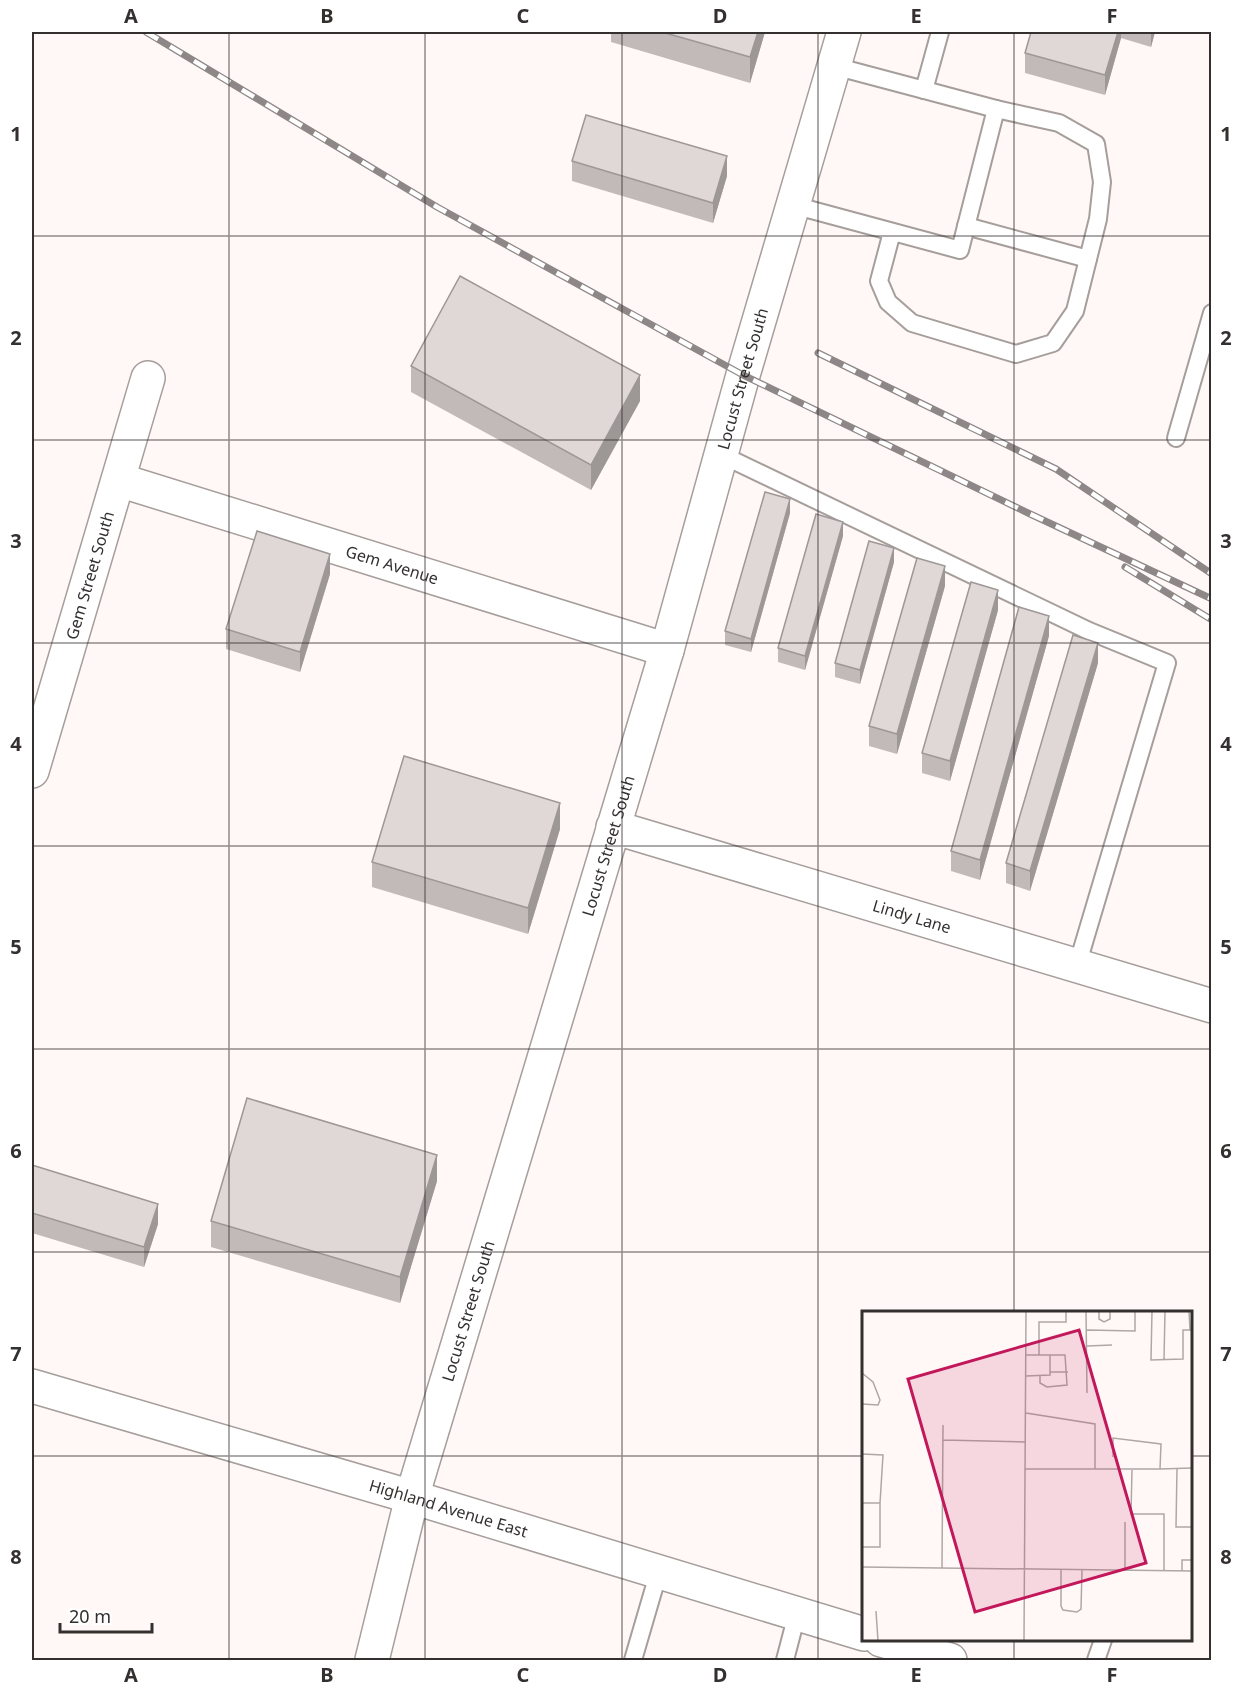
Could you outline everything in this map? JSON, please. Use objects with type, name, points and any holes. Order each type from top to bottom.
[{"type":"street","name":"Locust Street South","points":[[372,1660],[412,1497],[667,650],[844,32]]},
{"type":"street","name":"Gem Street South","points":[[32,771],[148,378]]},
{"type":"street","name":"Gem Avenue","points":[[119,480],[667,650]]},
{"type":"street","name":"Lindy Lane","points":[[613,827],[1212,1006]]},
{"type":"street","name":"Highland Avenue East","points":[[32,1386],[412,1497],[862,1633]]},
{"type":"street","points":[[884,1641],[950,1660]]},
{"type":"lane","points":[[924,90],[940,32]]},
{"type":"lane","points":[[834,66],[996,109],[1059,123],[1096,144],[1102,182],[1098,219],[1075,311],[1053,343],[1016,354],[912,324],[888,302],[879,281],[891,232]]},
{"type":"lane","points":[[793,205],[960,250],[996,109]]},
{"type":"lane","points":[[966,226],[1088,259]]},
{"type":"lane","points":[[1176,438],[1212,313]]},
{"type":"lane","points":[[722,455],[1089,631],[1167,663],[1077,966]]},
{"type":"lane","points":[[633,1660],[659,1572]]},
{"type":"lane","points":[[784,1660],[797,1614]]},
{"type":"lane","points":[[1096,1660],[1103,1641]]},
{"type":"building","points":[[662,32],[758,32],[750,57]]},
{"type":"building","points":[[1031,32],[1118,32],[1105,75],[1025,53]]},
{"type":"building","points":[[586,115],[727,156],[713,203],[572,161]]},
{"type":"building","points":[[460,276],[640,375],[591,465],[411,366]]},
{"type":"building","points":[[765,492],[790,499],[751,639],[725,631]]},
{"type":"building","points":[[816,514],[843,522],[805,656],[778,648]]},
{"type":"building","points":[[257,531],[330,554],[300,652],[226,629]]},
{"type":"building","points":[[869,541],[894,548],[860,670],[835,663]]},
{"type":"building","points":[[917,558],[945,566],[897,734],[869,726]]},
{"type":"building","points":[[971,582],[998,590],[950,761],[922,753]]},
{"type":"building","points":[[1019,607],[1049,616],[980,860],[951,851]]},
{"type":"building","points":[[1073,635],[1098,643],[1030,871],[1006,863]]},
{"type":"building","points":[[404,756],[560,803],[528,908],[372,862]]},
{"type":"building","points":[[247,1098],[437,1155],[400,1277],[211,1221]]},
{"type":"building","points":[[32,1165],[158,1204],[144,1247],[32,1213]]},
{"type":"railway","points":[[146,32],[437,207],[743,375],[1212,599]]},
{"type":"railway","points":[[818,353],[1056,469],[1212,574]]},
{"type":"railway","points":[[1125,567],[1212,620]]}]
